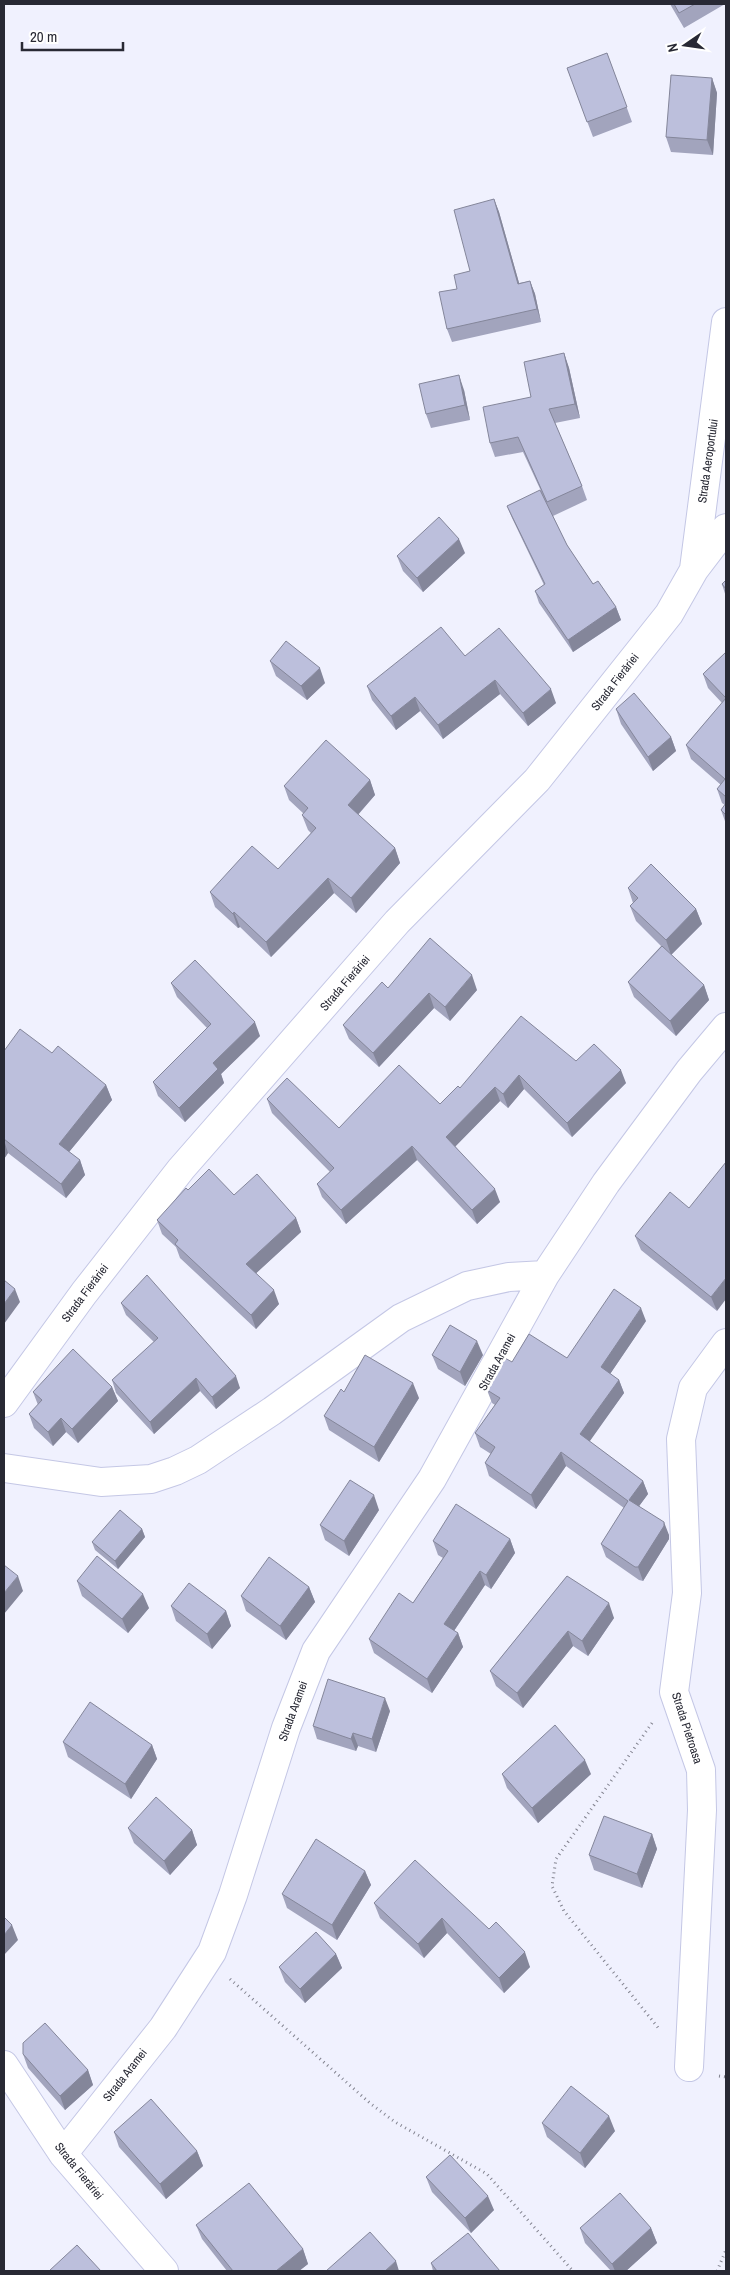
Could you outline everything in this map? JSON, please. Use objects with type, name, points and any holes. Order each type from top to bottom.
[{"type":"street","name":"Strada Aeroportului","points":[[694,570],[726,322]]},
{"type":"street","points":[[694,570],[726,528]]},
{"type":"street","name":"Strada Fierăriei","points":[[4,1403],[84,1293],[181,1169],[398,922],[537,780],[669,614],[694,570]]},
{"type":"street","name":"Strada Aramei","points":[[63,2154],[163,2028],[207,1959],[234,1896],[286,1728],[316,1651],[432,1479],[546,1275],[606,1183],[689,1071],[726,1027]]},
{"type":"street","points":[[4,1468],[101,1482],[151,1479],[175,1471],[198,1460],[272,1411],[401,1318],[467,1286],[509,1277],[546,1275]]},
{"type":"street","name":"Strada Pietroasa","points":[[689,2067],[702,1810],[701,1770],[674,1692],[686,1592],[681,1439],[693,1388],[726,1343]]},
{"type":"street","name":"Strada Fierăriei","points":[[4,2065],[63,2154],[164,2271]]},
{"type":"path","points":[[674,1692],[556,1859],[552,1886],[564,1911],[689,2067],[705,2075],[726,2077]]},
{"type":"path","points":[[207,1959],[371,2104],[395,2122],[487,2174],[573,2271]]},
{"type":"path","points":[[717,2271],[726,2250]]},
{"type":"building","points":[[674,4],[695,4],[679,13]]},
{"type":"building","points":[[607,53],[627,107],[587,122],[567,68]]},
{"type":"building","points":[[671,75],[712,78],[707,140],[666,137]]},
{"type":"building","points":[[494,199],[518,284],[530,281],[537,309],[447,329],[439,292],[457,289],[454,275],[470,271],[454,210]]},
{"type":"building","points":[[564,353],[575,404],[549,409],[582,486],[547,502],[518,437],[490,443],[483,407],[531,397],[524,362]]},
{"type":"building","points":[[459,375],[465,405],[426,414],[419,384]]},
{"type":"building","points":[[540,490],[567,545],[593,584],[598,581],[616,607],[568,640],[535,591],[545,584],[507,506]]},
{"type":"building","points":[[439,517],[459,539],[417,578],[397,556]]},
{"type":"building","points":[[726,580],[726,589],[722,584]]},
{"type":"building","points":[[441,627],[465,656],[499,628],[551,689],[523,713],[495,680],[438,725],[415,697],[391,716],[367,686]]},
{"type":"building","points":[[286,641],[320,668],[301,686],[270,661]]},
{"type":"building","points":[[726,652],[726,698],[703,674]]},
{"type":"building","points":[[634,693],[671,737],[648,757],[616,709]]},
{"type":"building","points":[[726,698],[726,797],[717,789],[725,779],[686,745]]},
{"type":"building","points":[[326,740],[370,780],[348,805],[395,848],[351,898],[328,878],[266,942],[210,892],[252,846],[278,869],[316,828],[302,815],[308,808],[284,786]]},
{"type":"building","points":[[726,803],[726,815],[721,810]]},
{"type":"building","points":[[651,864],[696,909],[666,940],[630,906],[638,898],[628,888]]},
{"type":"building","points":[[430,938],[472,975],[445,1007],[429,993],[373,1053],[343,1025],[382,982],[388,988]]},
{"type":"building","points":[[662,946],[704,985],[670,1021],[628,982]]},
{"type":"building","points":[[195,960],[255,1022],[213,1063],[218,1069],[179,1108],[153,1082],[211,1024],[171,983]]},
{"type":"building","points":[[521,1016],[576,1061],[594,1044],[621,1070],[567,1123],[519,1075],[503,1094],[495,1087],[446,1137],[495,1189],[472,1210],[412,1146],[341,1210],[317,1184],[334,1168],[267,1099],[287,1078],[339,1128],[399,1065],[440,1104],[458,1086],[460,1088]]},
{"type":"building","points":[[20,1029],[52,1053],[58,1046],[106,1085],[59,1144],[80,1160],[61,1184],[4,1139],[4,1051]]},
{"type":"building","points":[[726,1162],[726,1278],[711,1297],[635,1236],[670,1192],[689,1208]]},
{"type":"building","points":[[209,1169],[234,1195],[257,1174],[296,1218],[246,1264],[274,1290],[251,1315],[175,1244],[178,1240],[157,1220],[186,1188],[188,1190]]},
{"type":"building","points":[[147,1275],[236,1376],[212,1397],[196,1378],[150,1422],[112,1380],[158,1338],[121,1303]]},
{"type":"building","points":[[4,1280],[15,1289],[4,1304]]},
{"type":"building","points":[[614,1289],[641,1308],[601,1367],[619,1380],[580,1434],[643,1481],[629,1500],[664,1522],[664,1526],[638,1567],[635,1567],[601,1544],[628,1501],[561,1452],[531,1495],[485,1463],[495,1447],[475,1433],[500,1398],[487,1390],[505,1358],[512,1362],[529,1334],[567,1358]]},
{"type":"building","points":[[450,1325],[477,1341],[460,1372],[432,1355]]},
{"type":"building","points":[[73,1349],[112,1387],[72,1429],[61,1418],[48,1432],[29,1414],[42,1400],[33,1392]]},
{"type":"building","points":[[365,1355],[413,1383],[374,1447],[324,1416],[341,1389],[344,1392]]},
{"type":"building","points":[[350,1480],[374,1495],[344,1541],[320,1525]]},
{"type":"building","points":[[456,1504],[510,1539],[486,1575],[480,1571],[444,1624],[458,1633],[427,1679],[369,1639],[399,1593],[413,1603],[448,1551],[433,1541]]},
{"type":"building","points":[[120,1510],[142,1529],[115,1561],[92,1542]]},
{"type":"building","points":[[97,1556],[143,1594],[122,1619],[77,1581]]},
{"type":"building","points":[[269,1557],[309,1587],[280,1626],[241,1596]]},
{"type":"building","points":[[4,1565],[18,1576],[4,1593]]},
{"type":"building","points":[[567,1576],[609,1603],[582,1641],[568,1631],[517,1693],[490,1671]]},
{"type":"building","points":[[189,1583],[226,1611],[207,1634],[171,1606]]},
{"type":"building","points":[[328,1679],[385,1698],[372,1739],[353,1733],[351,1739],[313,1726]]},
{"type":"building","points":[[90,1702],[152,1745],[125,1784],[63,1742]]},
{"type":"building","points":[[555,1725],[585,1760],[532,1808],[502,1774]]},
{"type":"building","points":[[156,1797],[192,1830],[164,1861],[128,1828]]},
{"type":"building","points":[[604,1816],[652,1834],[637,1874],[589,1855]]},
{"type":"building","points":[[316,1839],[365,1871],[332,1925],[282,1894]]},
{"type":"building","points":[[415,1860],[489,1929],[496,1922],[525,1952],[499,1978],[442,1918],[418,1944],[374,1903]]},
{"type":"building","points":[[4,1917],[12,1925],[4,1935]]},
{"type":"building","points":[[316,1932],[336,1954],[300,1989],[279,1967]]},
{"type":"building","points":[[45,2023],[88,2070],[60,2096],[23,2054],[23,2043]]},
{"type":"building","points":[[571,2086],[609,2116],[580,2153],[542,2123]]},
{"type":"building","points":[[151,2099],[197,2151],[160,2184],[114,2132]]},
{"type":"building","points":[[450,2155],[488,2196],[465,2218],[426,2177]]},
{"type":"building","points":[[249,2183],[303,2249],[276,2271],[233,2271],[196,2225]]},
{"type":"building","points":[[620,2193],[651,2228],[612,2264],[580,2228]]},
{"type":"building","points":[[370,2232],[396,2261],[385,2271],[326,2271]]},
{"type":"building","points":[[468,2233],[500,2271],[437,2271],[431,2263]]},
{"type":"building","points":[[77,2245],[101,2271],[49,2271]]}]
